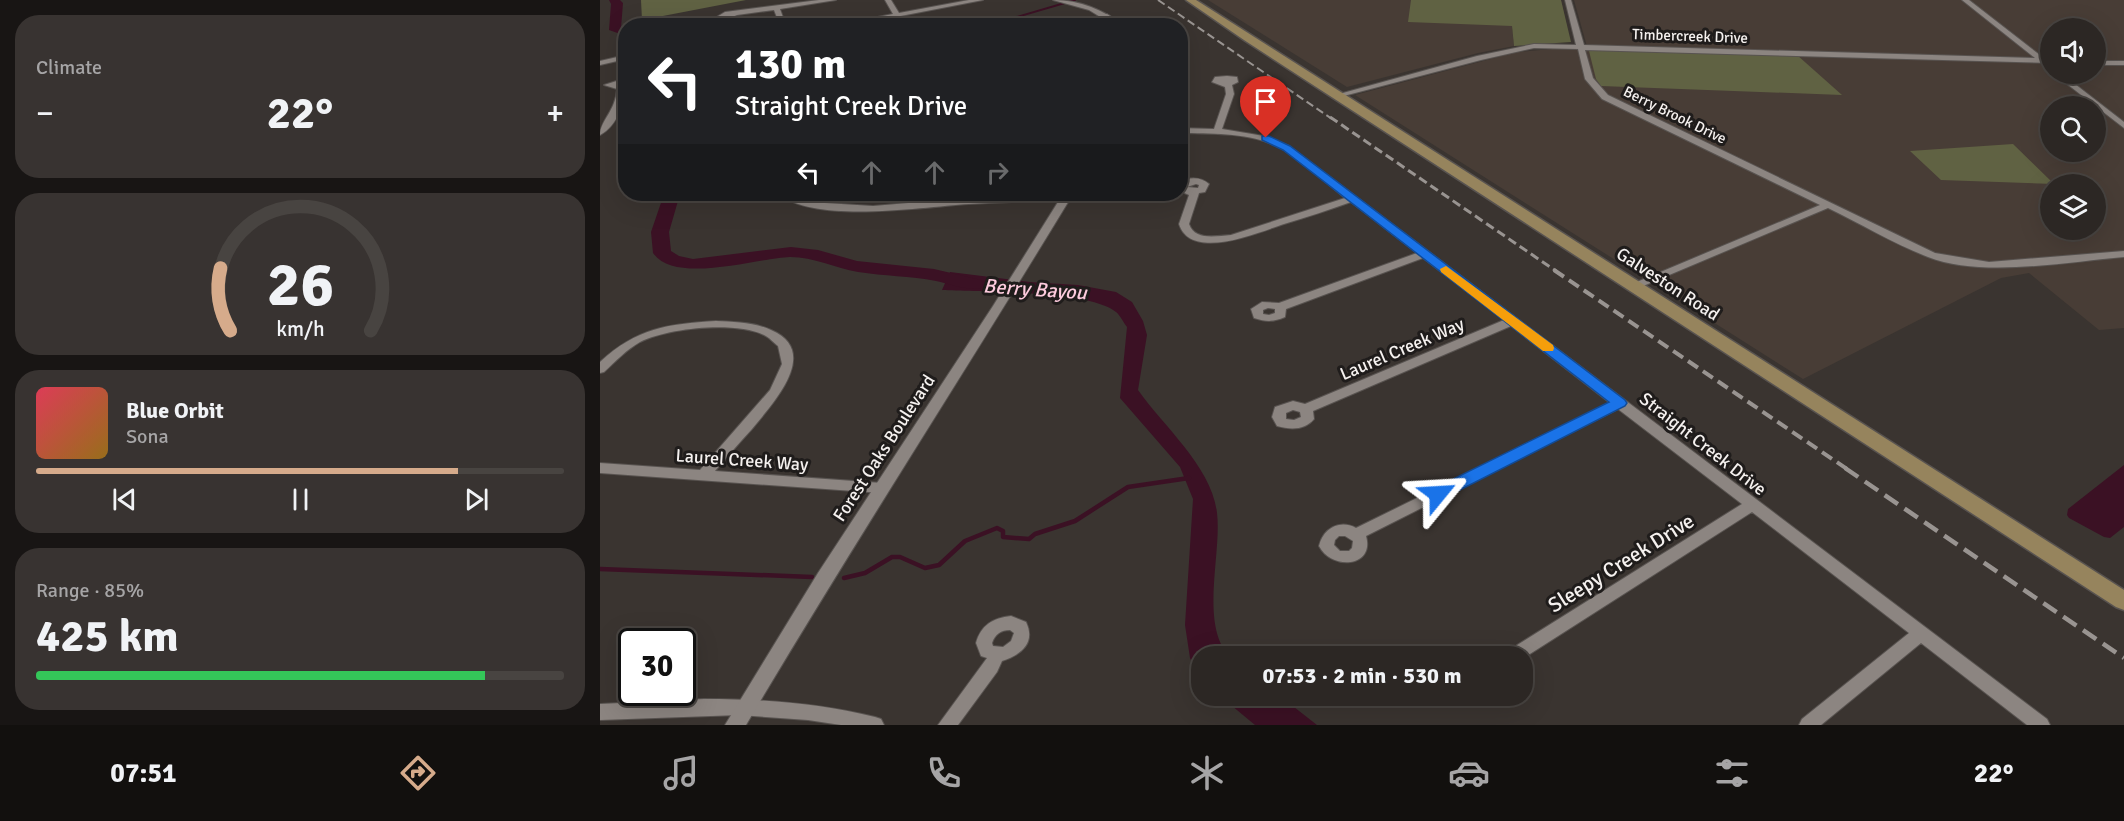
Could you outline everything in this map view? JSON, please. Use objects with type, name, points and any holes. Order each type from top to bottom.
[{"type":"main road","name":"Galveston Road","points":[[1191,0],[1336,96],[1636,286],[2124,601]]},
{"type":"street","points":[[732,14],[833,0]]},
{"type":"street","points":[[888,0],[897,14]]},
{"type":"street","points":[[876,18],[980,0]]},
{"type":"street","points":[[1057,0],[1078,4],[1110,18]]},
{"type":"street","name":"Berry Brook Drive","points":[[1568,0],[1588,79],[1605,97],[1932,255],[1989,266],[2124,255]]},
{"type":"street","points":[[1965,0],[2040,56]]},
{"type":"street","points":[[776,7],[780,18]]},
{"type":"street","points":[[1098,18],[1107,16]]},
{"type":"street","name":"Timbercreek Drive","points":[[1336,96],[1518,49],[1580,46],[2040,61]]},
{"type":"street","points":[[600,63],[618,59]]},
{"type":"street","points":[[2106,63],[2124,63]]},
{"type":"street","points":[[2071,84],[2124,126]]},
{"type":"street","points":[[1217,132],[1230,94],[1228,85]]},
{"type":"street","points":[[600,132],[618,107]]},
{"type":"street","name":"Straight Creek Drive","points":[[1188,130],[1254,135],[1278,143],[2041,725]]},
{"type":"street","points":[[1195,192],[1184,224],[1186,230],[1194,237],[1211,240],[1232,238],[1352,199]]},
{"type":"street","points":[[800,201],[822,206],[870,208],[975,201]]},
{"type":"street","name":"Forest Oaks Boulevard","points":[[735,725],[824,578],[999,306],[1063,201]]},
{"type":"street","points":[[1636,286],[1828,205]]},
{"type":"street","points":[[1280,307],[1425,254]]},
{"type":"street","name":"Laurel Creek Way","points":[[1306,409],[1512,321]]},
{"type":"street","points":[[600,369],[638,339],[679,328],[714,323],[748,326],[773,335],[785,348],[787,367],[784,379],[776,392],[704,475]]},
{"type":"street","points":[[1357,534],[1620,403]]},
{"type":"street","name":"Laurel Creek Way","points":[[600,468],[882,488]]},
{"type":"street","name":"Sleepy Creek Drive","points":[[1529,646],[1752,505]]},
{"type":"street","points":[[1808,725],[1920,634]]},
{"type":"street","points":[[946,725],[992,667],[997,655]]},
{"type":"street","points":[[600,712],[672,707],[747,707],[849,718],[875,725]]},
{"type":"shaded area","points":[[1208,0],[1561,0],[1567,27],[1512,26],[1514,46],[1347,87]]},
{"type":"shaded area","points":[[1574,0],[2124,0],[2124,328],[2099,330],[2029,273],[2001,278],[1803,379],[1355,95],[1517,52],[1552,49],[1588,50]]},
{"type":"green space","points":[[641,0],[746,0],[652,18],[642,18]]},
{"type":"green space","points":[[1411,0],[1561,0],[1571,42],[1514,46],[1512,26],[1408,22]]},
{"type":"green space","points":[[1589,51],[1797,55],[1842,95],[1601,86],[1596,79]]},
{"type":"green space","points":[[2013,144],[2044,174],[2040,174],[2040,184],[1941,180],[1910,151]]},
{"type":"water","points":[[950,272],[1030,282],[1078,285],[1116,292],[1132,302],[1143,321],[1147,335],[1138,390],[1197,464],[1213,496],[1218,530],[1214,608],[1216,627],[1223,646],[1191,646],[1191,660],[1190,658],[1185,625],[1193,499],[1180,467],[1120,398],[1127,327],[1119,315],[1103,305],[1059,296],[942,290]]},
{"type":"water","points":[[2124,465],[2124,527],[2110,538],[2069,518],[2068,509]]},
{"type":"water","points":[[1232,706],[1293,706],[1317,725],[1255,725]]},
{"type":"waterway","name":"Berry Bayou","points":[[614,0],[617,3],[615,30],[618,31]]},
{"type":"waterway","points":[[1013,18],[1075,0]]},
{"type":"waterway","name":"Berry Bayou","points":[[670,201],[660,232],[662,253],[674,261],[693,264],[791,252],[818,255],[856,266],[934,275],[974,284]]},
{"type":"waterway","points":[[844,578],[865,573],[892,557],[900,557],[925,568],[939,565],[965,541],[997,528],[1003,531],[1003,537],[1029,539],[1035,534],[1075,521],[1128,487],[1189,478]]},
{"type":"waterway","points":[[600,569],[812,577]]},
{"type":"railway","points":[[1158,0],[1184,18]]},
{"type":"railway","points":[[1188,21],[1332,119]]},
{"type":"railway","points":[[1330,117],[1556,271]]},
{"type":"railway","points":[[1554,270],[1847,469]]},
{"type":"railway","points":[[1845,468],[2124,658]]},
{"type":"slow traffic","points":[[1446,269],[1548,348]]},
{"type":"route","points":[[1266,138],[1287,148],[1620,403],[1438,494]]}]
